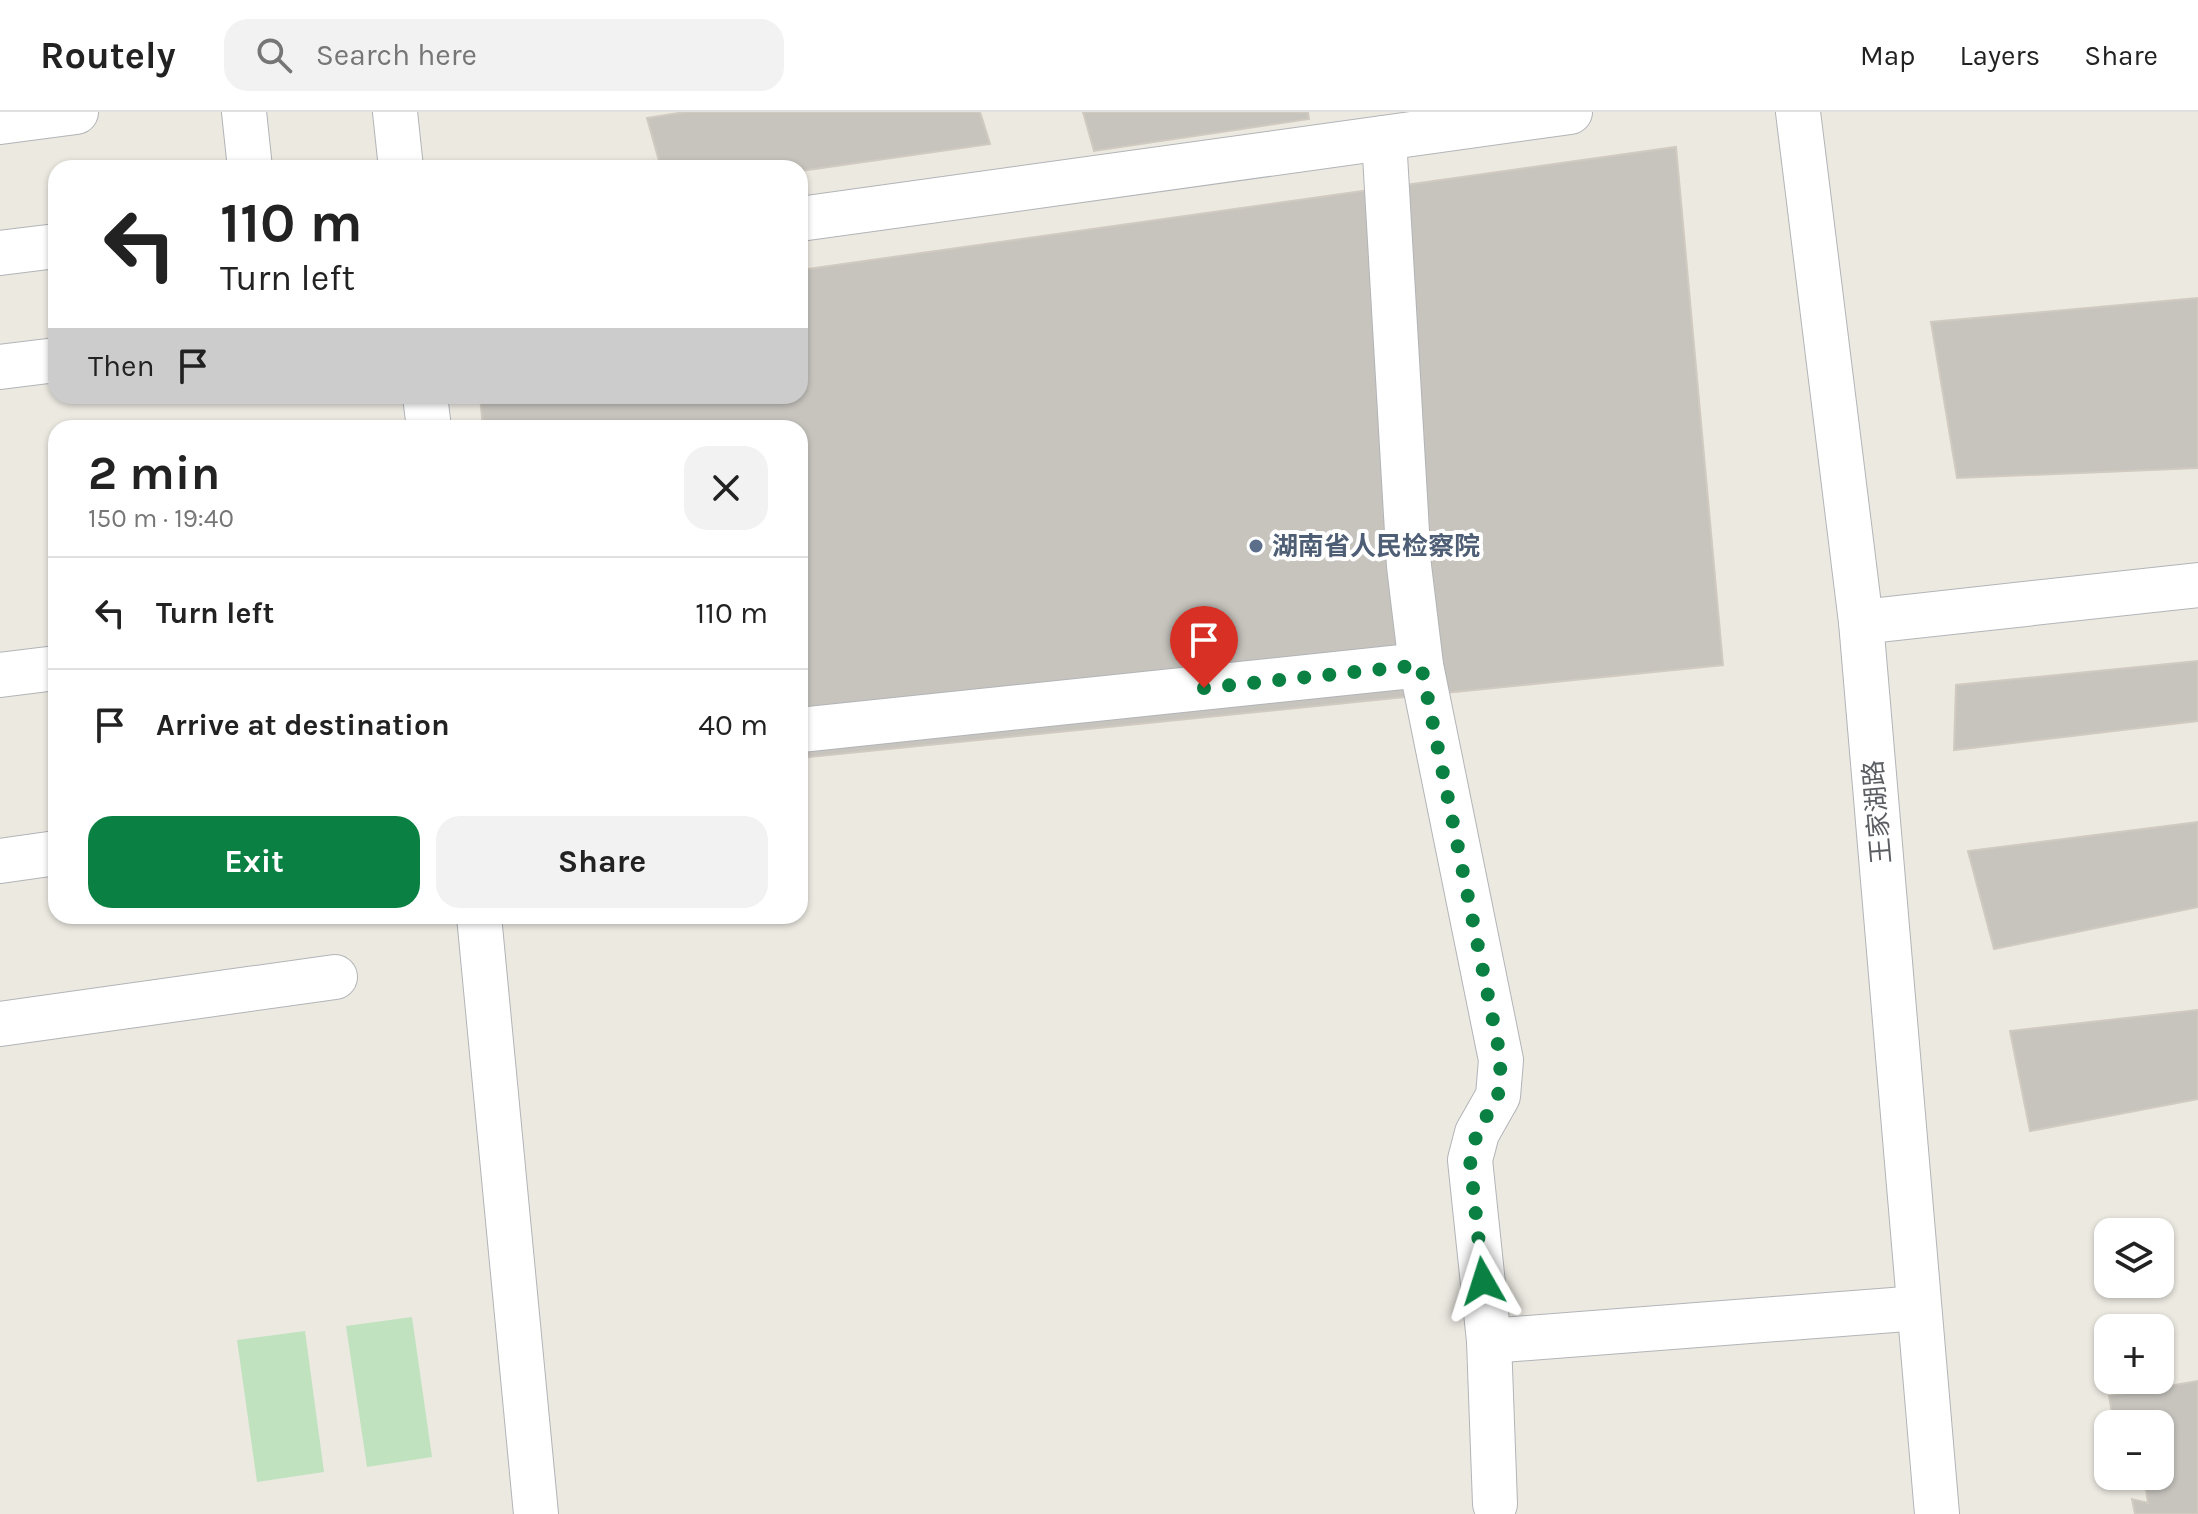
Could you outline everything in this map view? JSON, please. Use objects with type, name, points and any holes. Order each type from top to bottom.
[{"type":"street","points":[[0,122],[76,112]]},
{"type":"street","points":[[244,112],[249,160]]},
{"type":"street","points":[[395,112],[400,160]]},
{"type":"street","points":[[808,218],[1570,112]]},
{"type":"street","name":"王家湖路","points":[[1798,112],[1861,622],[1937,1514]]},
{"type":"street","points":[[1384,138],[1409,566],[1421,665],[1501,1060],[1498,1096],[1477,1133],[1470,1160],[1489,1341],[1495,1504]]},
{"type":"street","points":[[0,253],[48,247]]},
{"type":"street","points":[[0,367],[48,361]]},
{"type":"street","points":[[1861,622],[2198,585]]},
{"type":"street","points":[[808,729],[1421,665]]},
{"type":"street","points":[[0,675],[48,669]]},
{"type":"street","points":[[0,861],[48,854]]},
{"type":"street","points":[[480,924],[536,1514]]},
{"type":"street","points":[[0,1024],[335,977]]},
{"type":"street","points":[[1489,1341],[1919,1308]]},
{"type":"green space","points":[[412,1317],[432,1457],[367,1467],[346,1326]]},
{"type":"green space","points":[[305,1331],[324,1472],[257,1482],[237,1340]]},
{"type":"building","points":[[685,112],[980,112],[990,144],[808,170],[808,160],[659,160],[647,118]]},
{"type":"building","points":[[1083,112],[1308,112],[1309,119],[1094,151]]},
{"type":"building","name":"湖南省人民检察院","points":[[1676,147],[1723,665],[808,757],[808,420],[482,420],[481,404],[808,404],[808,269]]},
{"type":"building","points":[[2198,298],[2198,468],[1957,478],[1931,322]]},
{"type":"building","points":[[2198,661],[2198,721],[1954,750],[1956,685]]},
{"type":"building","points":[[2198,822],[2198,907],[1994,949],[1968,851]]},
{"type":"building","points":[[2198,1010],[2198,1099],[2030,1131],[2010,1031]]},
{"type":"building","points":[[2198,1381],[2198,1514],[2135,1514],[2132,1499],[2148,1503],[2146,1490],[2174,1490],[2174,1410],[2112,1410],[2109,1396],[2174,1394],[2174,1385]]},
{"type":"place","name":"湖南省人民检察院","points":[[1256,546]]},
{"type":"route","points":[[1204,688],[1421,665],[1501,1060],[1498,1096],[1477,1133],[1470,1160],[1483,1281]]}]
